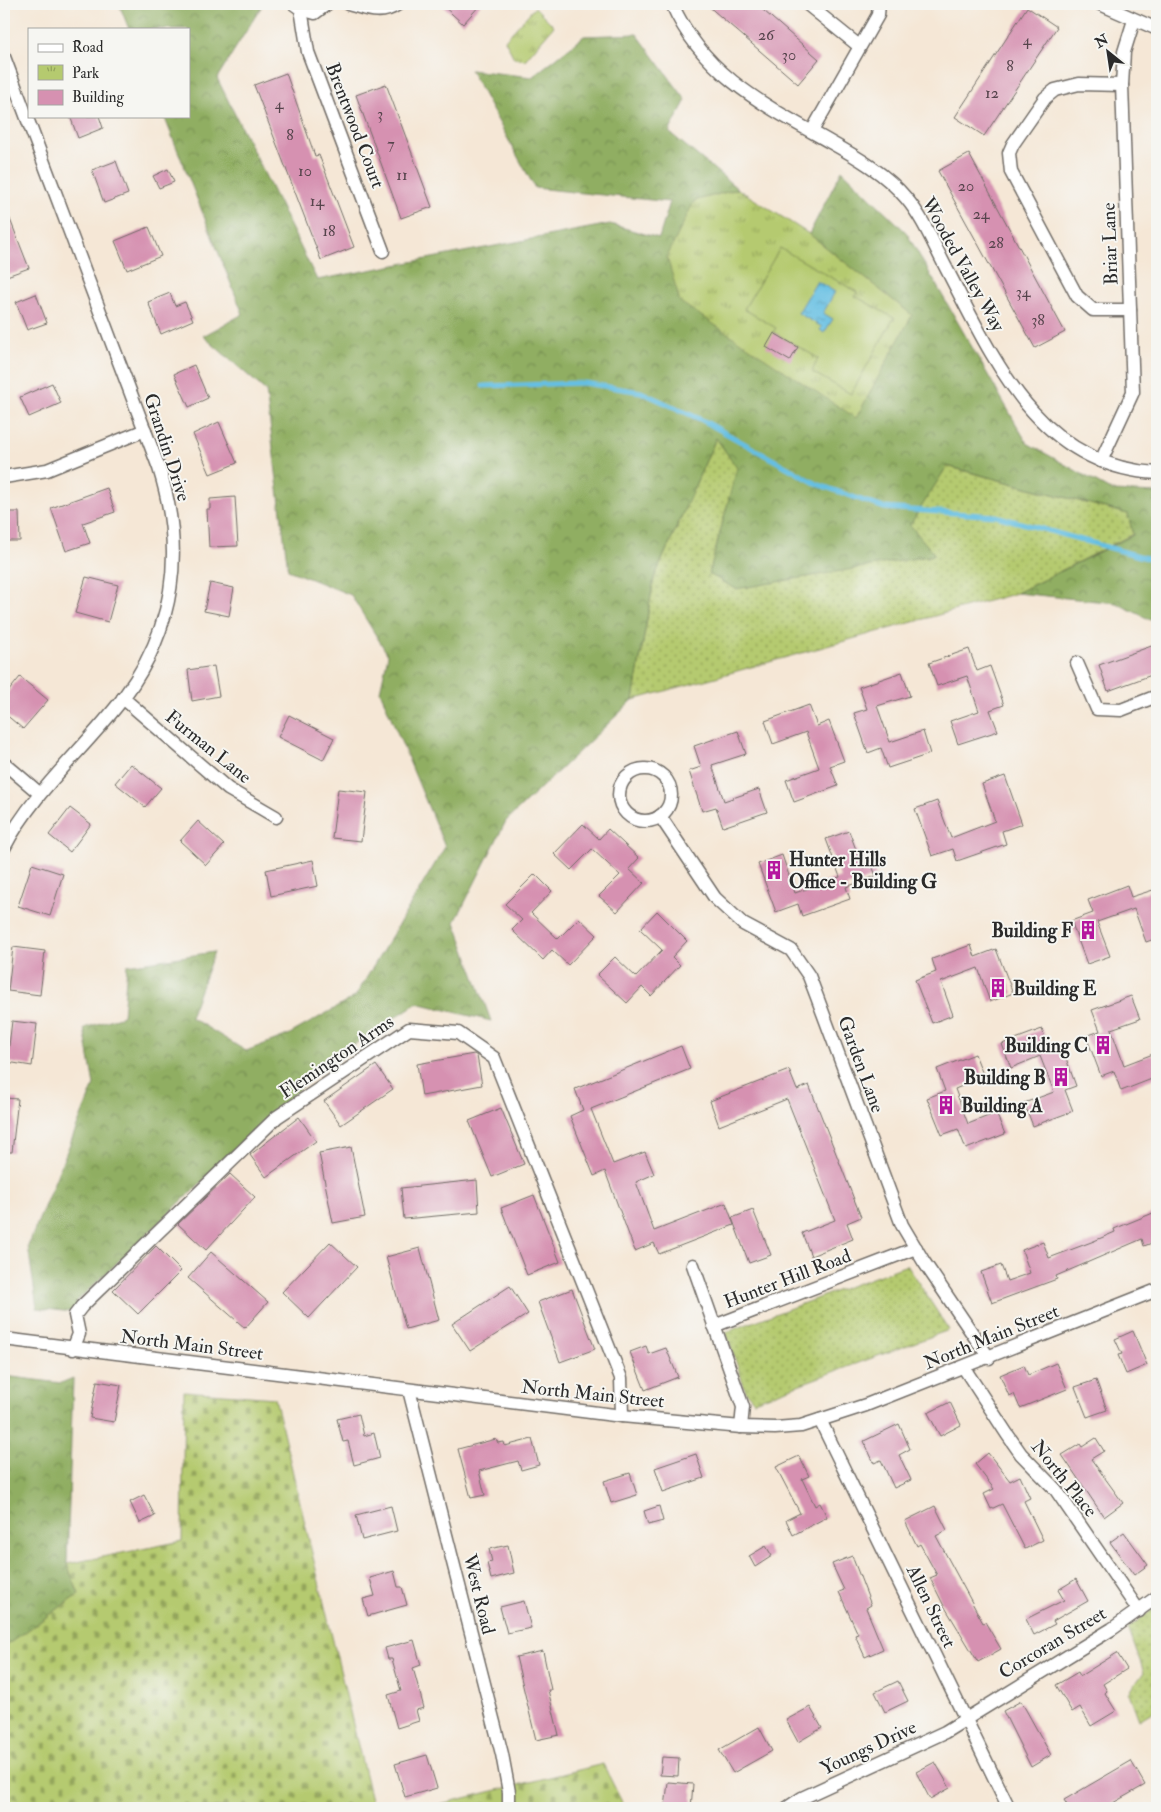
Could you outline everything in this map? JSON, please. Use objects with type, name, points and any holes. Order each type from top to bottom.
[{"type":"street","points":[[298,6],[315,13],[327,4]]},
{"type":"street","points":[[348,4],[375,11],[389,10],[398,4]]},
{"type":"street","name":"Wooded Valley Way","points":[[672,4],[692,41],[721,73],[757,99],[812,130],[880,174],[905,197],[924,225],[996,362],[1019,398],[1036,418],[1062,441],[1101,461],[1124,468],[1157,473]]},
{"type":"street","points":[[807,4],[859,46]]},
{"type":"street","points":[[812,130],[878,14],[879,4]]},
{"type":"street","points":[[1100,4],[1157,30]]},
{"type":"street","name":"Brentwood Court","points":[[298,6],[308,52],[383,251]]},
{"type":"street","name":"Briar Lane","points":[[1101,461],[1133,392],[1122,85],[1124,52],[1134,20]]},
{"type":"street","name":"Grandin Drive","points":[[4,57],[145,430],[168,497],[174,556],[172,586],[166,614],[156,642],[141,672],[123,698],[39,793],[22,816],[4,848]]},
{"type":"street","points":[[1122,85],[1079,84],[1055,90],[1046,98],[1014,144],[1009,153],[1008,162],[1011,172],[1077,296],[1093,310],[1102,312],[1130,310]]},
{"type":"street","points":[[4,477],[47,470],[145,430]]},
{"type":"street","points":[[1077,663],[1097,709],[1121,710],[1157,696]]},
{"type":"street","name":"Furman Lane","points":[[123,698],[228,789],[276,817]]},
{"type":"street","points":[[4,763],[39,793]]},
{"type":"street","points":[[645,769],[660,774],[666,780],[670,796],[666,811],[660,816],[642,821],[627,814],[621,806],[620,789],[630,774],[645,769]]},
{"type":"street","name":"Garden Lane","points":[[660,816],[689,862],[715,898],[729,912],[751,928],[784,945],[800,961],[817,996],[897,1210],[916,1248],[989,1358]]},
{"type":"street","name":"Flemington Arms","points":[[73,1348],[79,1334],[75,1316],[82,1306],[278,1117],[409,1029],[458,1033],[494,1058],[621,1378],[622,1416]]},
{"type":"street","name":"Hunter Hill Road","points":[[741,1427],[743,1407],[714,1326],[916,1248]]},
{"type":"street","points":[[693,1265],[714,1326]]},
{"type":"street","name":"North Main Street","points":[[4,1338],[622,1416],[741,1427],[800,1426],[964,1368],[1157,1290]]},
{"type":"street","name":"North Place","points":[[964,1368],[1021,1454],[1056,1490],[1139,1611]]},
{"type":"street","name":"West Road","points":[[408,1390],[502,1754],[509,1792],[509,1808]]},
{"type":"street","name":"Allen Street","points":[[820,1420],[1009,1808]]},
{"type":"street","name":"Corcoran Street","points":[[966,1719],[1139,1611],[1157,1597]]},
{"type":"street","name":"Youngs Drive","points":[[787,1808],[802,1798],[924,1742],[966,1719]]},
{"type":"green space","points":[[119,4],[263,4],[217,78],[317,280],[610,224],[659,238],[670,202],[535,188],[470,70],[532,77],[584,36],[637,34],[686,100],[669,132],[738,189],[694,201],[912,315],[809,234],[842,170],[906,232],[1027,443],[1112,491],[1157,493],[1157,623],[1116,603],[1017,593],[1133,535],[1128,514],[947,466],[910,525],[935,555],[736,589],[709,574],[737,468],[716,438],[654,578],[633,700],[506,821],[455,922],[491,1021],[417,1003],[325,1064],[76,1302],[75,1315],[72,1312],[37,1308],[28,1246],[94,1085],[84,1028],[123,1016],[127,965],[214,952],[190,1017],[246,1051],[288,1035],[355,997],[445,847],[380,691],[388,655],[351,595],[288,570],[266,391],[203,336],[243,314],[165,118],[190,118],[190,28],[129,28]]},
{"type":"green space","points":[[535,7],[554,26],[525,60],[514,58],[505,40]]},
{"type":"green space","points":[[738,189],[809,234],[912,315],[856,418],[680,302],[667,257],[694,201]]},
{"type":"green space","points":[[780,248],[857,292],[855,296],[894,318],[851,394],[812,372],[818,358],[773,332],[776,328],[744,309]]},
{"type":"green space","points":[[716,438],[946,466],[1128,514],[1133,534],[1017,593],[633,700],[654,578]]},
{"type":"green space","points":[[907,1265],[949,1330],[754,1401],[746,1392],[726,1332]]},
{"type":"green space","points":[[4,1376],[61,1383],[73,1378],[67,1564],[79,1594],[4,1647]]},
{"type":"green space","points":[[184,1391],[275,1398],[373,1808],[4,1808],[4,1647],[79,1594],[67,1564],[182,1541]]},
{"type":"green space","points":[[1157,1606],[1157,1709],[1139,1720],[1129,1693],[1144,1672],[1128,1628]]},
{"type":"green space","points":[[603,1764],[625,1808],[424,1808]]},
{"type":"water","points":[[817,281],[835,292],[823,313],[833,319],[824,333],[820,330],[822,327],[798,313]]},
{"type":"building","points":[[441,4],[481,4],[463,24]]},
{"type":"building","points":[[706,4],[756,4],[819,59],[798,84]]},
{"type":"building","points":[[1027,7],[1057,27],[984,136],[955,117]]},
{"type":"building","points":[[286,73],[315,156],[319,155],[354,247],[321,260],[254,85]]},
{"type":"building","points":[[386,84],[432,207],[401,218],[356,95]]},
{"type":"building","points":[[71,118],[100,118],[103,128],[78,138]]},
{"type":"building","points":[[969,154],[1065,332],[1035,348],[938,171]]},
{"type":"building","points":[[116,161],[128,194],[104,203],[92,170]]},
{"type":"building","points":[[168,169],[174,182],[159,188],[153,176]]},
{"type":"building","points":[[4,204],[29,268],[4,277]]},
{"type":"building","points":[[149,227],[161,256],[127,270],[115,241]]},
{"type":"building","points":[[170,293],[175,306],[185,302],[193,320],[161,334],[148,302]]},
{"type":"building","points":[[36,294],[47,323],[27,330],[16,302]]},
{"type":"building","points":[[774,333],[798,347],[790,361],[766,347]]},
{"type":"building","points":[[194,365],[208,398],[189,407],[174,374]]},
{"type":"building","points":[[52,383],[61,403],[29,417],[20,397]]},
{"type":"building","points":[[219,422],[237,463],[210,474],[193,434]]},
{"type":"building","points":[[107,488],[115,512],[83,523],[90,543],[66,551],[51,508]]},
{"type":"building","points":[[235,497],[238,546],[209,547],[207,509],[210,509],[210,499]]},
{"type":"building","points":[[4,512],[19,512],[20,541],[4,541]]},
{"type":"building","points":[[86,577],[118,585],[108,622],[75,613]]},
{"type":"building","points":[[210,583],[234,588],[229,616],[204,611]]},
{"type":"building","points":[[1157,644],[1157,673],[1108,691],[1099,665]]},
{"type":"building","points":[[969,649],[977,671],[990,666],[1004,705],[990,710],[998,731],[958,744],[950,721],[979,711],[967,676],[937,686],[929,663]]},
{"type":"building","points":[[214,666],[219,696],[192,701],[188,670]]},
{"type":"building","points":[[902,672],[910,696],[877,706],[890,742],[923,731],[930,754],[888,768],[881,748],[868,753],[854,713],[867,709],[859,687]]},
{"type":"building","points":[[20,677],[48,700],[23,729],[4,713],[4,697]]},
{"type":"building","points":[[809,705],[817,726],[829,721],[844,761],[830,766],[838,786],[794,802],[786,780],[819,768],[806,732],[773,744],[765,721]]},
{"type":"building","points":[[289,715],[334,738],[323,760],[278,737]]},
{"type":"building","points":[[738,731],[746,754],[712,765],[724,801],[759,789],[767,812],[723,827],[716,807],[702,811],[689,771],[701,767],[694,746]]},
{"type":"building","points":[[131,764],[161,788],[145,807],[115,783]]},
{"type":"building","points":[[1005,776],[1022,824],[1002,831],[1006,844],[957,861],[953,849],[932,856],[915,809],[937,801],[951,838],[995,821],[982,784]]},
{"type":"building","points":[[338,789],[367,792],[361,841],[332,838]]},
{"type":"building","points":[[70,808],[91,824],[70,852],[49,835]]},
{"type":"building","points":[[198,821],[224,845],[206,865],[180,841]]},
{"type":"building","points":[[583,824],[599,839],[608,829],[639,858],[629,869],[644,883],[617,912],[599,896],[620,875],[592,849],[571,870],[554,854]]},
{"type":"building","name":"Hunter Hills Office - Building G","points":[[849,831],[863,868],[872,865],[876,876],[846,887],[850,899],[802,916],[798,904],[776,912],[758,864],[782,855],[795,893],[840,877],[826,839]]},
{"type":"building","points":[[313,860],[318,886],[271,896],[266,870]]},
{"type":"building","points":[[32,864],[63,874],[50,916],[18,906]]},
{"type":"building","points":[[535,874],[552,891],[531,913],[558,939],[579,918],[597,935],[568,965],[552,950],[543,960],[512,930],[522,920],[505,904]]},
{"type":"building","name":"Building F","points":[[1127,885],[1131,897],[1153,890],[1157,902],[1157,938],[1146,942],[1134,909],[1097,922],[1110,956],[1087,964],[1071,921],[1093,913],[1088,900]]},
{"type":"building","points":[[657,911],[687,941],[672,957],[680,965],[651,996],[642,987],[627,1003],[597,975],[615,957],[636,977],[662,950],[640,929]]},
{"type":"building","name":"Building E","points":[[971,945],[975,957],[996,949],[1013,993],[990,1002],[978,968],[941,982],[953,1015],[932,1023],[915,980],[936,972],[932,959]]},
{"type":"building","points":[[13,947],[45,951],[40,995],[8,991]]},
{"type":"building","name":"Building C","points":[[1131,996],[1140,1019],[1111,1029],[1124,1065],[1153,1054],[1157,1067],[1157,1077],[1121,1091],[1114,1071],[1101,1076],[1086,1036],[1100,1031],[1092,1010]]},
{"type":"building","points":[[12,1021],[37,1024],[32,1066],[7,1062]]},
{"type":"building","name":"Building B","points":[[1042,1029],[1050,1051],[1062,1047],[1076,1086],[1065,1090],[1073,1111],[1033,1126],[1024,1103],[1054,1092],[1040,1056],[1011,1068],[1002,1044]]},
{"type":"building","points":[[681,1046],[690,1069],[591,1109],[613,1164],[645,1152],[654,1174],[636,1182],[654,1231],[726,1203],[734,1225],[659,1254],[654,1243],[635,1251],[605,1171],[594,1176],[570,1116],[583,1110],[575,1089]]},
{"type":"building","points":[[474,1054],[477,1056],[482,1085],[422,1096],[417,1064]]},
{"type":"building","name":"Building A","points":[[975,1054],[984,1077],[955,1089],[968,1124],[996,1113],[1005,1134],[966,1149],[958,1129],[942,1135],[927,1098],[945,1091],[937,1069]]},
{"type":"building","points":[[376,1065],[393,1089],[341,1125],[324,1101]]},
{"type":"building","points":[[789,1070],[797,1090],[809,1085],[861,1217],[847,1223],[853,1239],[811,1256],[802,1233],[835,1220],[787,1099],[719,1126],[710,1101]]},
{"type":"building","points":[[4,1098],[18,1099],[12,1152],[4,1152]]},
{"type":"building","points":[[501,1108],[524,1164],[492,1177],[469,1121]]},
{"type":"building","points":[[299,1117],[316,1141],[266,1177],[250,1155]]},
{"type":"building","points":[[351,1147],[365,1217],[333,1223],[319,1153]]},
{"type":"building","points":[[230,1174],[255,1197],[206,1250],[178,1224]]},
{"type":"building","points":[[477,1180],[479,1212],[404,1219],[401,1188]]},
{"type":"building","points":[[534,1195],[560,1262],[527,1275],[501,1208]]},
{"type":"building","points":[[753,1210],[771,1255],[749,1263],[732,1218]]},
{"type":"building","points":[[1153,1213],[1157,1224],[1157,1241],[1144,1246],[1142,1239],[1056,1276],[1057,1279],[992,1303],[981,1272],[1001,1265],[1007,1281],[1030,1273],[1022,1250],[1043,1242],[1049,1258],[1115,1232],[1114,1229]]},
{"type":"building","points":[[330,1242],[357,1267],[309,1318],[282,1292]]},
{"type":"building","points":[[156,1246],[181,1271],[138,1314],[113,1290]]},
{"type":"building","points":[[420,1248],[439,1320],[406,1329],[386,1257]]},
{"type":"building","points":[[211,1252],[268,1302],[245,1328],[188,1278]]},
{"type":"building","points":[[510,1286],[528,1314],[470,1351],[452,1324]]},
{"type":"building","points":[[572,1289],[595,1349],[560,1362],[538,1302]]},
{"type":"building","points":[[1133,1331],[1147,1365],[1126,1374],[1118,1355],[1122,1354],[1115,1339]]},
{"type":"building","points":[[646,1346],[649,1354],[666,1348],[678,1377],[645,1390],[630,1352]]},
{"type":"building","points":[[1056,1363],[1067,1389],[1020,1408],[1014,1394],[1009,1396],[1000,1375],[1024,1365],[1028,1375]]},
{"type":"building","points":[[1096,1380],[1107,1410],[1087,1417],[1075,1387]]},
{"type":"building","points":[[97,1381],[121,1385],[114,1422],[90,1418]]},
{"type":"building","points":[[950,1402],[961,1425],[940,1436],[928,1413]]},
{"type":"building","points":[[359,1414],[364,1436],[374,1433],[380,1458],[354,1465],[348,1441],[343,1442],[337,1419]]},
{"type":"building","points":[[899,1424],[910,1449],[899,1455],[911,1480],[894,1488],[881,1460],[874,1463],[864,1441]]},
{"type":"building","points":[[1096,1438],[1104,1451],[1091,1459],[1123,1503],[1104,1517],[1062,1455],[1080,1444],[1082,1447]]},
{"type":"building","points":[[496,1439],[498,1443],[504,1442],[505,1446],[532,1439],[539,1465],[521,1470],[518,1461],[479,1471],[485,1495],[471,1498],[458,1449]]},
{"type":"building","points":[[988,1453],[1010,1481],[1020,1476],[1030,1498],[1024,1501],[1043,1540],[1025,1549],[1002,1504],[991,1509],[984,1494],[994,1489],[975,1464]]},
{"type":"building","points":[[696,1454],[704,1478],[663,1492],[655,1468]]},
{"type":"building","points":[[799,1456],[809,1476],[802,1479],[815,1506],[820,1503],[827,1517],[793,1535],[786,1520],[800,1513],[776,1467]]},
{"type":"building","points":[[630,1473],[637,1495],[611,1503],[604,1481]]},
{"type":"building","points":[[144,1495],[155,1516],[140,1523],[130,1502]]},
{"type":"building","points":[[391,1506],[397,1531],[362,1540],[356,1515]]},
{"type":"building","points":[[659,1506],[663,1521],[648,1525],[644,1511]]},
{"type":"building","points":[[935,1506],[947,1530],[936,1536],[983,1623],[985,1622],[1001,1649],[978,1662],[943,1604],[930,1578],[937,1575],[920,1544],[917,1546],[905,1521]]},
{"type":"building","points":[[1124,1532],[1148,1565],[1134,1575],[1110,1542]]},
{"type":"building","points":[[508,1545],[514,1573],[491,1579],[487,1563],[492,1562],[489,1549]]},
{"type":"building","points":[[766,1546],[772,1556],[755,1567],[749,1556]]},
{"type":"building","points":[[852,1556],[871,1605],[866,1608],[883,1649],[865,1657],[855,1635],[858,1634],[839,1592],[844,1590],[832,1564]]},
{"type":"building","points":[[394,1571],[398,1587],[402,1587],[407,1605],[368,1616],[363,1599],[375,1596],[370,1578]]},
{"type":"building","points":[[1076,1579],[1088,1601],[1053,1621],[1055,1624],[1034,1635],[1026,1619],[1064,1600],[1058,1590]]},
{"type":"building","points":[[524,1601],[531,1628],[507,1633],[500,1607]]},
{"type":"building","points":[[414,1640],[421,1665],[413,1668],[424,1708],[416,1710],[419,1721],[397,1728],[388,1695],[401,1691],[392,1659],[388,1659],[385,1648]]},
{"type":"building","points":[[543,1651],[551,1690],[548,1690],[559,1735],[536,1740],[516,1657]]},
{"type":"building","points":[[1117,1653],[1127,1669],[1103,1684],[1107,1691],[1105,1693],[1116,1711],[1091,1726],[1080,1707],[1072,1712],[1056,1685],[1078,1672],[1080,1676]]},
{"type":"building","points":[[898,1681],[908,1701],[885,1712],[875,1692]]},
{"type":"building","points":[[1021,1701],[1051,1755],[1031,1767],[1003,1711]]},
{"type":"building","points":[[810,1707],[822,1728],[798,1742],[786,1720]]},
{"type":"building","points":[[759,1727],[772,1751],[733,1773],[719,1750]]},
{"type":"building","points":[[427,1755],[437,1788],[405,1797],[395,1764]]},
{"type":"building","points":[[662,1757],[679,1758],[678,1776],[660,1775]]},
{"type":"building","points":[[1131,1761],[1145,1785],[1104,1808],[1069,1808],[1064,1800]]},
{"type":"building","points":[[935,1762],[950,1788],[930,1799],[916,1772]]},
{"type":"building","points":[[668,1782],[693,1784],[691,1808],[665,1808]]},
{"type":"waterway","points":[[483,386],[584,383],[641,392],[702,420],[817,484],[884,508],[996,516],[1157,561]]},
{"type":"place","name":"Hunter Hills Office - Building G","points":[[774,870]]},
{"type":"place","name":"Building F","points":[[1088,930]]},
{"type":"place","name":"Building E","points":[[998,988]]},
{"type":"place","name":"Building C","points":[[1103,1045]]},
{"type":"place","name":"Building B","points":[[1061,1077]]},
{"type":"place","name":"Building A","points":[[946,1105]]}]
